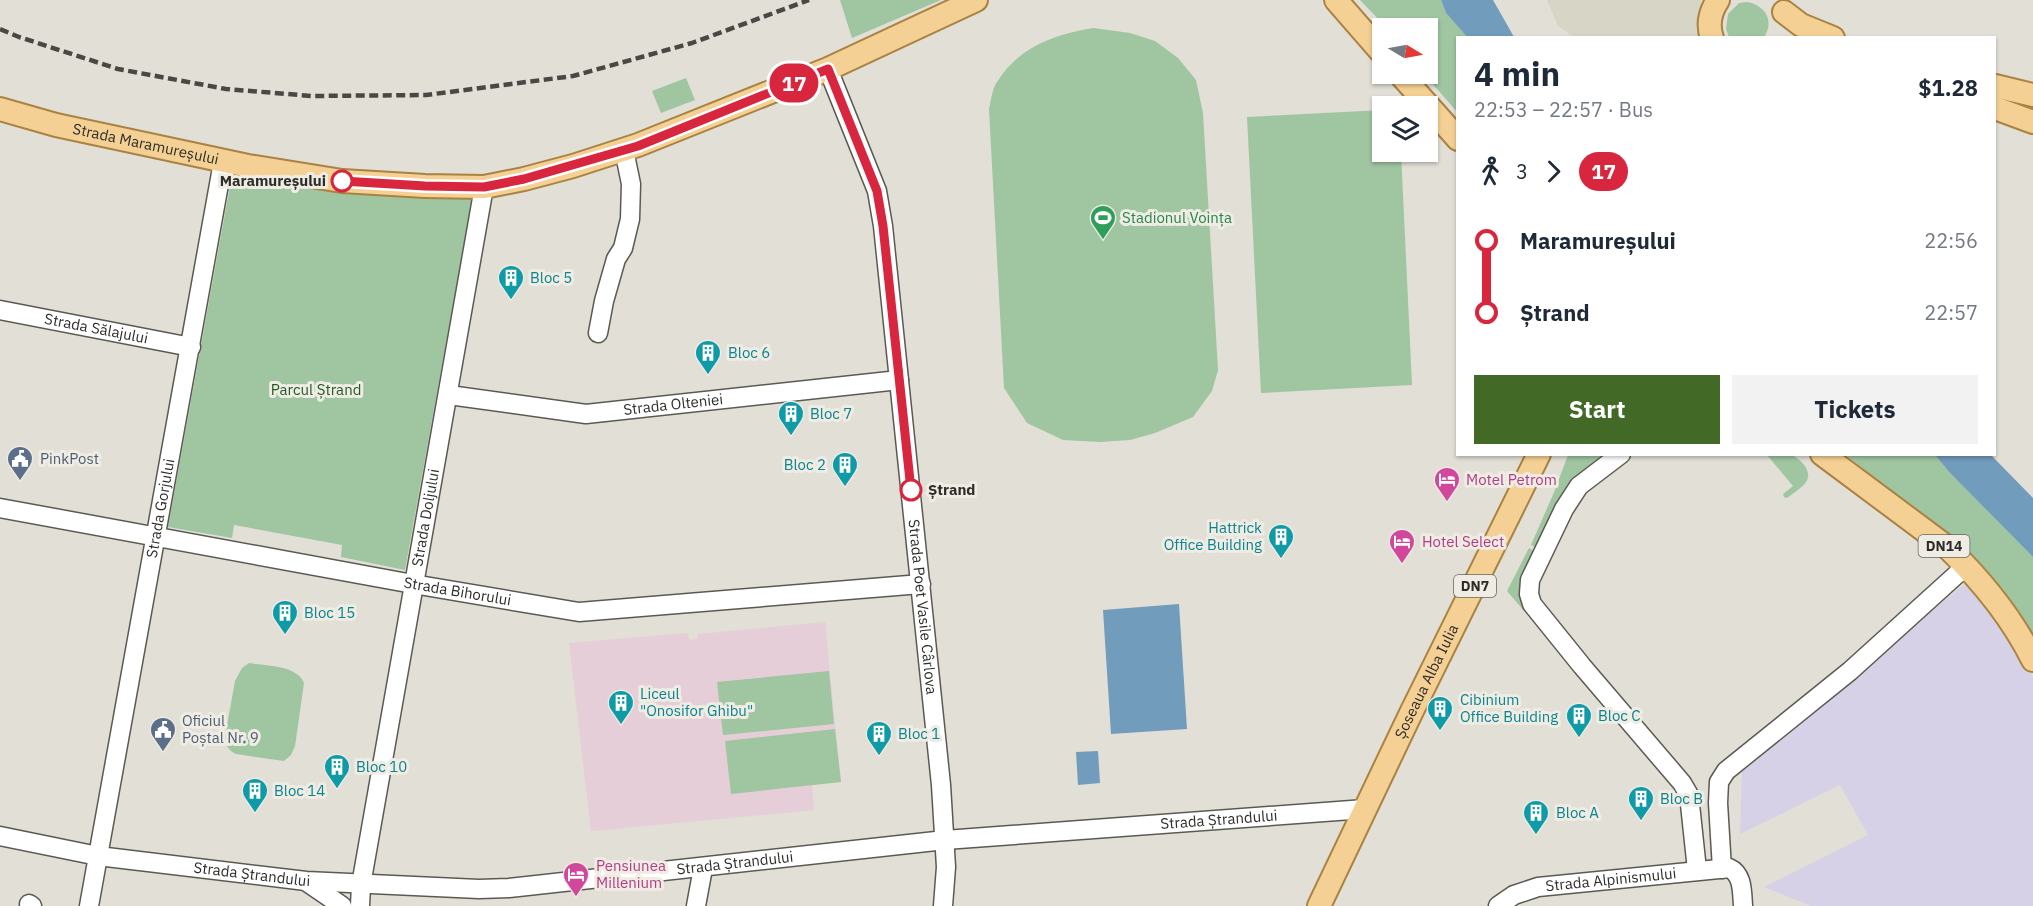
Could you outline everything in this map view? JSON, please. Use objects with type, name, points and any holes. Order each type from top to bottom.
[{"type":"main road","name":"Strada Maramureșului","points":[[0,109],[56,125],[223,162],[342,181],[484,187],[534,176],[624,150],[828,69],[976,0]]},
{"type":"main road","points":[[1336,0],[1372,41]]},
{"type":"main road","points":[[1712,36],[1709,22],[1718,0]]},
{"type":"main road","points":[[1780,6],[1785,23],[1783,36]]},
{"type":"main road","points":[[1780,6],[1801,25],[1828,36]]},
{"type":"main road","points":[[1409,84],[1456,137]]},
{"type":"main road","points":[[1996,86],[2033,95]]},
{"type":"main road","points":[[1996,108],[2033,122]]},
{"type":"main road","name":"Șoseaua Alba Iulia","points":[[1319,906],[1538,456]]},
{"type":"main road","name":"DN14","points":[[1825,456],[1947,548],[1966,566],[2002,610],[2024,641],[2033,660]]},
{"type":"street","name":"Strada Poet Vasile Cârlova","points":[[828,69],[877,191],[883,226],[921,584],[945,840],[946,867],[943,906]]},
{"type":"street","points":[[598,333],[604,301],[616,259],[623,248],[630,219],[631,184],[624,150]]},
{"type":"street","name":"Strada Gorjului","points":[[89,906],[223,162]]},
{"type":"street","name":"Strada Doljului","points":[[360,906],[361,885],[484,187]]},
{"type":"street","name":"Strada Sălajului","points":[[0,310],[191,347]]},
{"type":"street","name":"Strada Olteniei","points":[[449,395],[586,414],[899,380]]},
{"type":"street","points":[[1618,456],[1596,471],[1574,493],[1530,580],[1528,594],[1532,603],[1582,666],[1682,783],[1689,795],[1697,870]]},
{"type":"street","name":"Strada Bihorului","points":[[0,508],[415,585],[579,612],[921,584]]},
{"type":"street","points":[[1743,906],[1739,876],[1736,870],[1726,868],[1718,803],[1719,782],[1726,771],[1850,672],[1966,566]]},
{"type":"street","name":"Strada Ștrandului","points":[[0,836],[98,856],[306,881],[479,889],[509,888],[703,868],[945,840],[1365,809]]},
{"type":"street","points":[[696,906],[703,868]]},
{"type":"street","name":"Strada Alpinismului","points":[[1498,906],[1514,895],[1538,887],[1726,868]]},
{"type":"street","points":[[306,881],[342,906]]},
{"type":"shaded area","points":[[1547,0],[1701,0],[1697,36],[1573,36],[1558,26]]},
{"type":"shaded area","points":[[1967,582],[2019,651],[2033,677],[2033,906],[1811,906],[1764,887],[1868,835],[1840,785],[1740,834],[1742,769]]},
{"type":"shaded area","points":[[825,622],[841,782],[812,785],[814,810],[591,831],[569,643],[688,633],[689,640],[698,639],[698,634]]},
{"type":"green space","points":[[840,0],[941,0],[852,38]]},
{"type":"green space","points":[[1360,0],[1441,0],[1446,13],[1466,36],[1456,36],[1456,111],[1433,84],[1438,84],[1438,18],[1377,18]]},
{"type":"green space","points":[[1747,2],[1763,10],[1769,25],[1764,36],[1729,36],[1726,29],[1728,14],[1739,3]]},
{"type":"green space","name":"Stadionul Voința","points":[[1093,28],[1130,33],[1155,41],[1178,58],[1196,80],[1203,113],[1218,370],[1212,391],[1193,417],[1155,433],[1130,440],[1100,442],[1063,440],[1027,423],[1004,388],[989,109],[995,85],[1016,59],[1039,44],[1065,34]]},
{"type":"green space","points":[[686,78],[695,100],[661,113],[652,91]]},
{"type":"green space","points":[[1372,111],[1372,162],[1401,162],[1412,385],[1261,393],[1247,117]]},
{"type":"green space","name":"Parcul Ștrand","points":[[232,175],[291,188],[412,194],[473,193],[405,570],[341,557],[342,545],[234,525],[232,538],[168,527]]},
{"type":"green space","points":[[1568,456],[1604,456],[1583,474],[1541,550],[1531,545]]},
{"type":"green space","points":[[1768,456],[1794,456],[1803,463],[1808,474],[1806,482],[1787,498],[1784,497],[1783,494],[1793,486]]},
{"type":"green space","points":[[1847,456],[1936,456],[2033,557],[2033,641],[1913,508]]},
{"type":"green space","points":[[1529,548],[1539,554],[1521,592],[1525,612],[1507,591]]},
{"type":"green space","points":[[249,663],[288,670],[300,677],[304,683],[295,746],[291,755],[284,761],[236,754],[227,745],[225,737],[235,681],[242,668]]},
{"type":"green space","points":[[829,671],[834,724],[723,735],[717,682]]},
{"type":"green space","points":[[835,729],[841,782],[731,794],[725,741]]},
{"type":"water","points":[[1441,0],[1493,0],[1513,36],[1466,36],[1446,13]]},
{"type":"water","points":[[1936,456],[1992,456],[2033,498],[2033,557]]},
{"type":"water","points":[[1179,604],[1187,729],[1111,734],[1103,610]]},
{"type":"water","points":[[1098,751],[1100,783],[1078,785],[1076,752]]},
{"type":"railway","points":[[0,29],[118,69],[226,89],[312,96],[426,95],[573,76],[692,43],[809,0]]},
{"type":"bus line","name":"17","points":[[342,181],[484,187],[524,179],[638,146],[828,69],[877,191],[883,226],[911,490]]},
{"type":"place","name":"Maramureșului","points":[[342,181]]},
{"type":"place","name":"Stadionul Voința","points":[[1103,241]]},
{"type":"place","name":"Bloc 5","points":[[511,301]]},
{"type":"place","name":"Bloc 6","points":[[708,376]]},
{"type":"place","name":"Bloc 7","points":[[791,437]]},
{"type":"place","name":"PinkPost","points":[[20,482]]},
{"type":"place","name":"Bloc 2","points":[[845,488]]},
{"type":"place","name":"Ștrand","points":[[911,490]]},
{"type":"place","name":"Motel Petrom","points":[[1447,503]]},
{"type":"place","name":"Hattrick Office Building","points":[[1281,560]]},
{"type":"place","name":"Hotel Select","points":[[1402,565]]},
{"type":"place","name":"Bloc 15","points":[[285,636]]},
{"type":"place","name":"Liceul \"Onosifor Ghibu\"","points":[[621,726]]},
{"type":"place","name":"Cibinium Office Building","points":[[1440,732]]},
{"type":"place","name":"Bloc C","points":[[1579,739]]},
{"type":"place","name":"Oficiul Poștal Nr. 9","points":[[163,753]]},
{"type":"place","name":"Bloc 1","points":[[879,757]]},
{"type":"place","name":"Bloc 10","points":[[337,790]]},
{"type":"place","name":"Bloc 14","points":[[255,814]]},
{"type":"place","name":"Bloc B","points":[[1641,822]]},
{"type":"place","name":"Bloc A","points":[[1536,836]]},
{"type":"place","name":"Pensiunea Millenium","points":[[576,898]]}]
